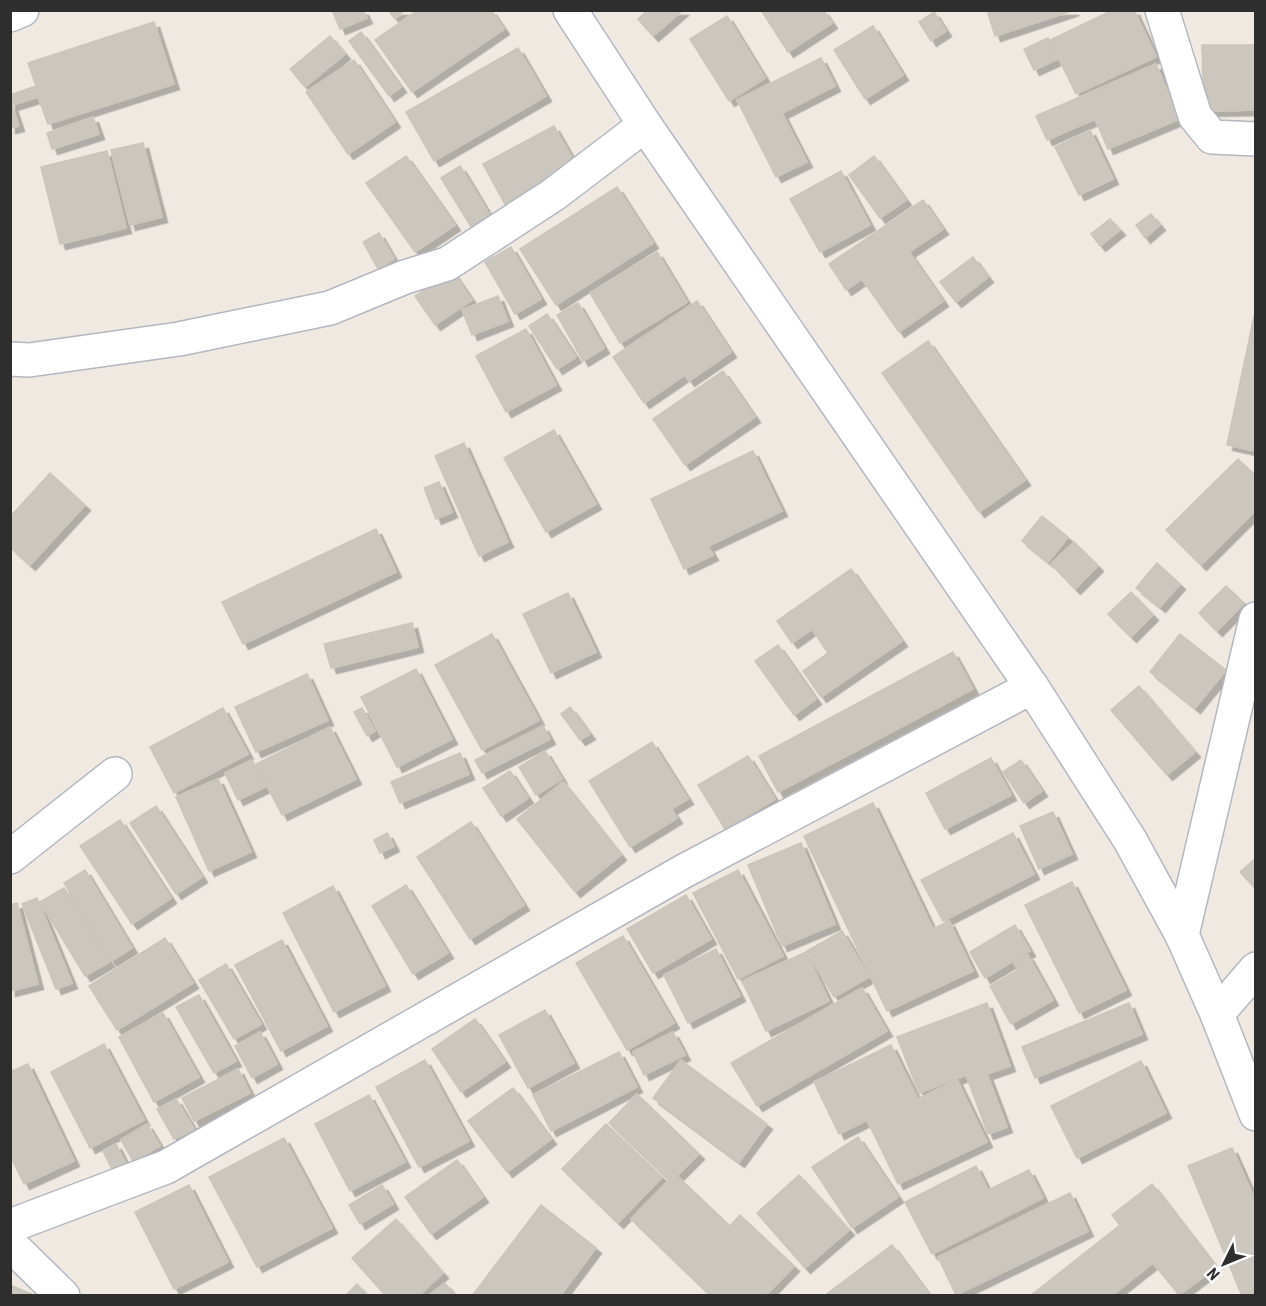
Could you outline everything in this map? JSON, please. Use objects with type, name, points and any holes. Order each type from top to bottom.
[{"type":"street","points":[[10,15],[22,10]]},
{"type":"street","points":[[570,10],[645,125],[1032,687],[1130,840],[1182,934],[1217,1014],[1256,1114]]},
{"type":"street","points":[[1162,10],[1195,116],[1212,137],[1256,139]]},
{"type":"street","points":[[10,359],[29,360],[179,339],[330,308],[405,276],[447,264],[553,195],[645,125]]},
{"type":"street","points":[[1182,934],[1256,619]]},
{"type":"street","points":[[10,1226],[166,1167],[684,871],[1032,687]]},
{"type":"street","points":[[10,857],[115,774]]},
{"type":"street","points":[[1217,1014],[1256,969]]},
{"type":"street","points":[[10,1244],[63,1296]]},
{"type":"building","points":[[332,10],[363,10],[367,18],[340,29]]},
{"type":"building","points":[[388,10],[405,10],[395,19]]},
{"type":"building","points":[[418,10],[491,10],[504,29],[412,92],[375,40]]},
{"type":"building","points":[[648,10],[683,10],[653,36],[638,19]]},
{"type":"building","points":[[761,10],[823,10],[832,23],[788,52]]},
{"type":"building","points":[[987,10],[1074,10],[995,36]]},
{"type":"building","points":[[1113,10],[1134,10],[1156,57],[1076,94],[1050,40]]},
{"type":"building","points":[[934,12],[946,31],[931,41],[919,22]]},
{"type":"building","points":[[727,16],[765,78],[729,101],[690,39]]},
{"type":"building","points":[[154,22],[174,84],[48,124],[38,97],[12,105],[19,126],[10,128],[10,95],[36,86],[28,63]]},
{"type":"building","points":[[873,26],[903,75],[865,99],[834,50]]},
{"type":"building","points":[[361,32],[401,87],[389,96],[349,41]]},
{"type":"building","points":[[330,36],[345,54],[305,87],[290,69]]},
{"type":"building","points":[[1048,38],[1058,59],[1034,70],[1024,49]]},
{"type":"building","points":[[1202,45],[1256,45],[1256,110],[1204,111]]},
{"type":"building","points":[[518,48],[546,96],[434,161],[406,112]]},
{"type":"building","points":[[821,58],[835,86],[782,113],[807,162],[776,177],[737,100]]},
{"type":"building","points":[[354,60],[395,122],[348,154],[306,92]]},
{"type":"building","points":[[1156,64],[1179,119],[1108,149],[1095,119],[1047,140],[1036,116]]},
{"type":"building","points":[[93,117],[99,134],[52,149],[47,133]]},
{"type":"building","points":[[554,126],[579,170],[507,208],[483,164]]},
{"type":"building","points":[[1090,130],[1113,179],[1079,195],[1055,147]]},
{"type":"building","points":[[143,143],[162,217],[130,225],[111,150]]},
{"type":"building","points":[[107,151],[126,228],[60,244],[41,167]]},
{"type":"building","points":[[406,156],[455,225],[415,252],[366,183]]},
{"type":"building","points":[[874,156],[906,200],[880,218],[849,175]]},
{"type":"building","points":[[460,166],[492,219],[473,230],[441,178]]},
{"type":"building","points":[[841,171],[870,225],[820,252],[790,199]]},
{"type":"building","points":[[617,187],[653,243],[556,305],[520,249]]},
{"type":"building","points":[[923,200],[943,229],[909,252],[943,301],[899,332],[862,279],[846,290],[829,264]]},
{"type":"building","points":[[1151,214],[1160,225],[1145,238],[1136,225]]},
{"type":"building","points":[[1110,219],[1120,230],[1100,246],[1091,234]]},
{"type":"building","points":[[379,233],[394,259],[378,269],[363,242]]},
{"type":"building","points":[[511,247],[541,299],[515,314],[485,262]]},
{"type":"building","points":[[657,252],[687,302],[620,343],[590,293]]},
{"type":"building","points":[[973,257],[988,277],[956,302],[940,282]]},
{"type":"building","points":[[452,271],[472,300],[435,325],[415,296]]},
{"type":"building","points":[[498,296],[508,321],[472,335],[462,310]]},
{"type":"building","points":[[697,301],[731,352],[689,381],[685,375],[644,403],[613,357]]},
{"type":"building","points":[[578,303],[604,348],[583,361],[557,315]]},
{"type":"building","points":[[547,314],[576,357],[557,369],[529,326]]},
{"type":"building","points":[[1254,316],[1256,317],[1256,451],[1227,445]]},
{"type":"building","points":[[526,329],[556,385],[506,412],[476,356]]},
{"type":"building","points":[[928,341],[1025,480],[979,512],[882,373]]},
{"type":"building","points":[[723,371],[755,417],[685,465],[653,419]]},
{"type":"building","points":[[554,430],[596,504],[546,532],[504,458]]},
{"type":"building","points":[[464,443],[508,542],[479,556],[435,456]]},
{"type":"building","points":[[753,451],[782,511],[708,546],[713,555],[684,569],[651,499]]},
{"type":"building","points":[[1238,459],[1256,476],[1256,510],[1201,565],[1166,530]]},
{"type":"building","points":[[50,473],[85,505],[30,565],[10,547],[10,517]]},
{"type":"building","points":[[439,482],[452,512],[436,519],[424,488]]},
{"type":"building","points":[[1042,516],[1068,537],[1048,562],[1022,541]]},
{"type":"building","points":[[376,529],[396,572],[243,644],[222,602]]},
{"type":"building","points":[[1074,542],[1098,566],[1075,589],[1051,564]]},
{"type":"building","points":[[1157,563],[1180,584],[1160,607],[1136,588]]},
{"type":"building","points":[[851,569],[902,641],[821,697],[803,671],[828,653],[812,629],[792,643],[777,621]]},
{"type":"building","points":[[1226,586],[1244,603],[1217,631],[1199,613]]},
{"type":"building","points":[[1131,592],[1153,615],[1131,637],[1108,614]]},
{"type":"building","points":[[568,593],[596,652],[551,673],[523,614]]},
{"type":"building","points":[[412,623],[418,647],[331,668],[324,644]]},
{"type":"building","points":[[492,634],[539,720],[482,750],[435,665]]},
{"type":"building","points":[[1180,634],[1226,670],[1195,708],[1150,672]]},
{"type":"building","points":[[778,645],[816,699],[794,715],[755,661]]},
{"type":"building","points":[[953,652],[973,689],[778,792],[759,756]]},
{"type":"building","points":[[416,669],[452,739],[397,767],[361,697]]},
{"type":"building","points":[[307,674],[328,720],[256,752],[235,707]]},
{"type":"building","points":[[1139,686],[1195,752],[1167,775],[1111,710]]},
{"type":"building","points":[[570,707],[590,734],[580,740],[561,714]]},
{"type":"building","points":[[223,708],[248,754],[174,793],[150,747]]},
{"type":"building","points":[[362,708],[375,731],[367,736],[354,712]]},
{"type":"building","points":[[543,726],[550,739],[482,773],[475,760]]},
{"type":"building","points":[[330,727],[356,779],[282,815],[256,764]]},
{"type":"building","points":[[652,742],[688,799],[671,809],[677,818],[630,847],[589,781]]},
{"type":"building","points":[[545,751],[562,779],[536,795],[519,767]]},
{"type":"building","points":[[460,753],[469,774],[400,803],[391,782]]},
{"type":"building","points":[[748,756],[775,799],[725,829],[698,785]]},
{"type":"building","points":[[991,758],[1011,795],[945,829],[926,793]]},
{"type":"building","points":[[252,760],[265,787],[238,800],[225,773]]},
{"type":"building","points":[[1021,760],[1042,791],[1024,803],[1003,772]]},
{"type":"building","points":[[510,771],[528,798],[501,816],[483,788]]},
{"type":"building","points":[[218,779],[251,852],[209,871],[176,797]]},
{"type":"building","points":[[563,782],[621,855],[575,892],[517,819]]},
{"type":"building","points":[[873,803],[933,929],[949,921],[973,971],[887,1011],[804,836]]},
{"type":"building","points":[[156,806],[202,877],[176,894],[130,823]]},
{"type":"building","points":[[1053,812],[1072,854],[1039,869],[1020,826]]},
{"type":"building","points":[[120,820],[171,898],[132,924],[80,846]]},
{"type":"building","points":[[471,822],[524,905],[470,939],[417,857]]},
{"type":"building","points":[[387,833],[394,846],[380,853],[374,840]]},
{"type":"building","points":[[1013,833],[1034,874],[943,921],[921,880]]},
{"type":"building","points":[[801,843],[835,924],[782,946],[748,865]]},
{"type":"building","points":[[1256,858],[1256,889],[1240,872]]},
{"type":"building","points":[[85,870],[132,948],[111,961],[64,883]]},
{"type":"building","points":[[738,870],[783,956],[738,979],[693,893]]},
{"type":"building","points":[[1072,882],[1126,990],[1079,1013],[1025,905]]},
{"type":"building","points":[[406,885],[448,953],[413,974],[372,906]]},
{"type":"building","points":[[333,886],[385,986],[334,1012],[283,913]]},
{"type":"building","points":[[64,888],[109,962],[85,976],[40,902]]},
{"type":"building","points":[[686,895],[711,939],[653,973],[627,929]]},
{"type":"building","points":[[37,898],[72,983],[56,989],[22,904]]},
{"type":"building","points":[[17,903],[38,984],[10,991],[10,905]]},
{"type":"building","points":[[1015,925],[1030,951],[985,978],[970,952]]},
{"type":"building","points":[[842,931],[869,977],[834,997],[807,951]]},
{"type":"building","points":[[623,936],[674,1023],[627,1050],[576,963]]},
{"type":"building","points":[[165,938],[193,983],[117,1030],[89,986]]},
{"type":"building","points":[[282,940],[327,1026],[281,1051],[235,965]]},
{"type":"building","points":[[716,949],[740,996],[688,1023],[664,975]]},
{"type":"building","points":[[806,952],[829,1001],[766,1031],[742,981]]},
{"type":"building","points":[[1028,955],[1053,1000],[1011,1024],[990,986],[1018,970],[1014,963]]},
{"type":"building","points":[[226,964],[261,1024],[234,1039],[199,980]]},
{"type":"building","points":[[862,988],[887,1031],[757,1106],[731,1063]]},
{"type":"building","points":[[199,995],[236,1061],[214,1073],[176,1007]]},
{"type":"building","points":[[987,1003],[1010,1066],[987,1074],[1007,1127],[988,1134],[966,1075],[919,1093],[897,1037]]},
{"type":"building","points":[[1129,1003],[1142,1034],[1035,1078],[1022,1047]]},
{"type":"building","points":[[545,1010],[574,1063],[528,1088],[499,1035]]},
{"type":"building","points":[[163,1013],[199,1077],[154,1102],[119,1037]]},
{"type":"building","points":[[475,1019],[505,1062],[461,1092],[432,1049]]},
{"type":"building","points":[[260,1032],[277,1064],[252,1078],[235,1046]]},
{"type":"building","points":[[673,1032],[685,1055],[644,1075],[633,1052]]},
{"type":"building","points":[[104,1044],[144,1120],[90,1148],[51,1072]]},
{"type":"building","points":[[891,1045],[918,1099],[957,1080],[987,1142],[898,1184],[867,1120],[839,1134],[814,1082]]},
{"type":"building","points":[[619,1052],[637,1087],[551,1131],[533,1095]]},
{"type":"building","points":[[425,1060],[469,1141],[419,1167],[376,1087]]},
{"type":"building","points":[[681,1060],[767,1124],[739,1162],[653,1098]]},
{"type":"building","points":[[1141,1061],[1166,1113],[1077,1158],[1051,1106]]},
{"type":"building","points":[[28,1064],[74,1161],[24,1184],[10,1155],[10,1072]]},
{"type":"building","points":[[238,1069],[250,1093],[194,1121],[182,1098]]},
{"type":"building","points":[[513,1088],[551,1139],[507,1172],[468,1121]]},
{"type":"building","points":[[637,1094],[699,1154],[677,1176],[730,1226],[740,1215],[794,1266],[765,1296],[711,1296],[631,1219],[669,1180],[609,1123]]},
{"type":"building","points":[[369,1095],[405,1162],[350,1191],[315,1124]]},
{"type":"building","points":[[176,1099],[194,1129],[174,1139],[157,1109]]},
{"type":"building","points":[[147,1124],[160,1146],[133,1161],[121,1140]]},
{"type":"building","points":[[606,1124],[662,1177],[618,1223],[562,1169]]},
{"type":"building","points":[[858,1137],[898,1197],[852,1228],[812,1167]]},
{"type":"building","points":[[284,1138],[332,1228],[257,1267],[209,1177]]},
{"type":"building","points":[[116,1144],[126,1164],[113,1171],[103,1151]]},
{"type":"building","points":[[1232,1148],[1256,1202],[1256,1296],[1242,1296],[1188,1166]]},
{"type":"building","points":[[457,1160],[483,1197],[431,1234],[405,1197]]},
{"type":"building","points":[[976,1166],[988,1190],[1029,1170],[1043,1198],[932,1254],[905,1202]]},
{"type":"building","points":[[799,1175],[849,1230],[805,1268],[757,1213]]},
{"type":"building","points":[[1152,1184],[1216,1267],[1179,1295],[1153,1263],[1111,1296],[1030,1296],[1120,1225],[1112,1215]]},
{"type":"building","points":[[189,1185],[228,1262],[174,1289],[135,1212]]},
{"type":"building","points":[[382,1185],[393,1204],[360,1224],[349,1205]]},
{"type":"building","points":[[1070,1193],[1088,1231],[956,1295],[938,1257]]},
{"type":"building","points":[[541,1205],[596,1248],[560,1296],[472,1296]]},
{"type":"building","points":[[396,1219],[443,1273],[418,1296],[386,1296],[352,1258]]},
{"type":"building","points":[[892,1245],[930,1296],[824,1296]]},
{"type":"building","points":[[445,1283],[455,1296],[428,1296]]},
{"type":"building","points":[[357,1284],[368,1296],[345,1296]]},
{"type":"building","points":[[10,1285],[36,1296],[10,1296]]}]
